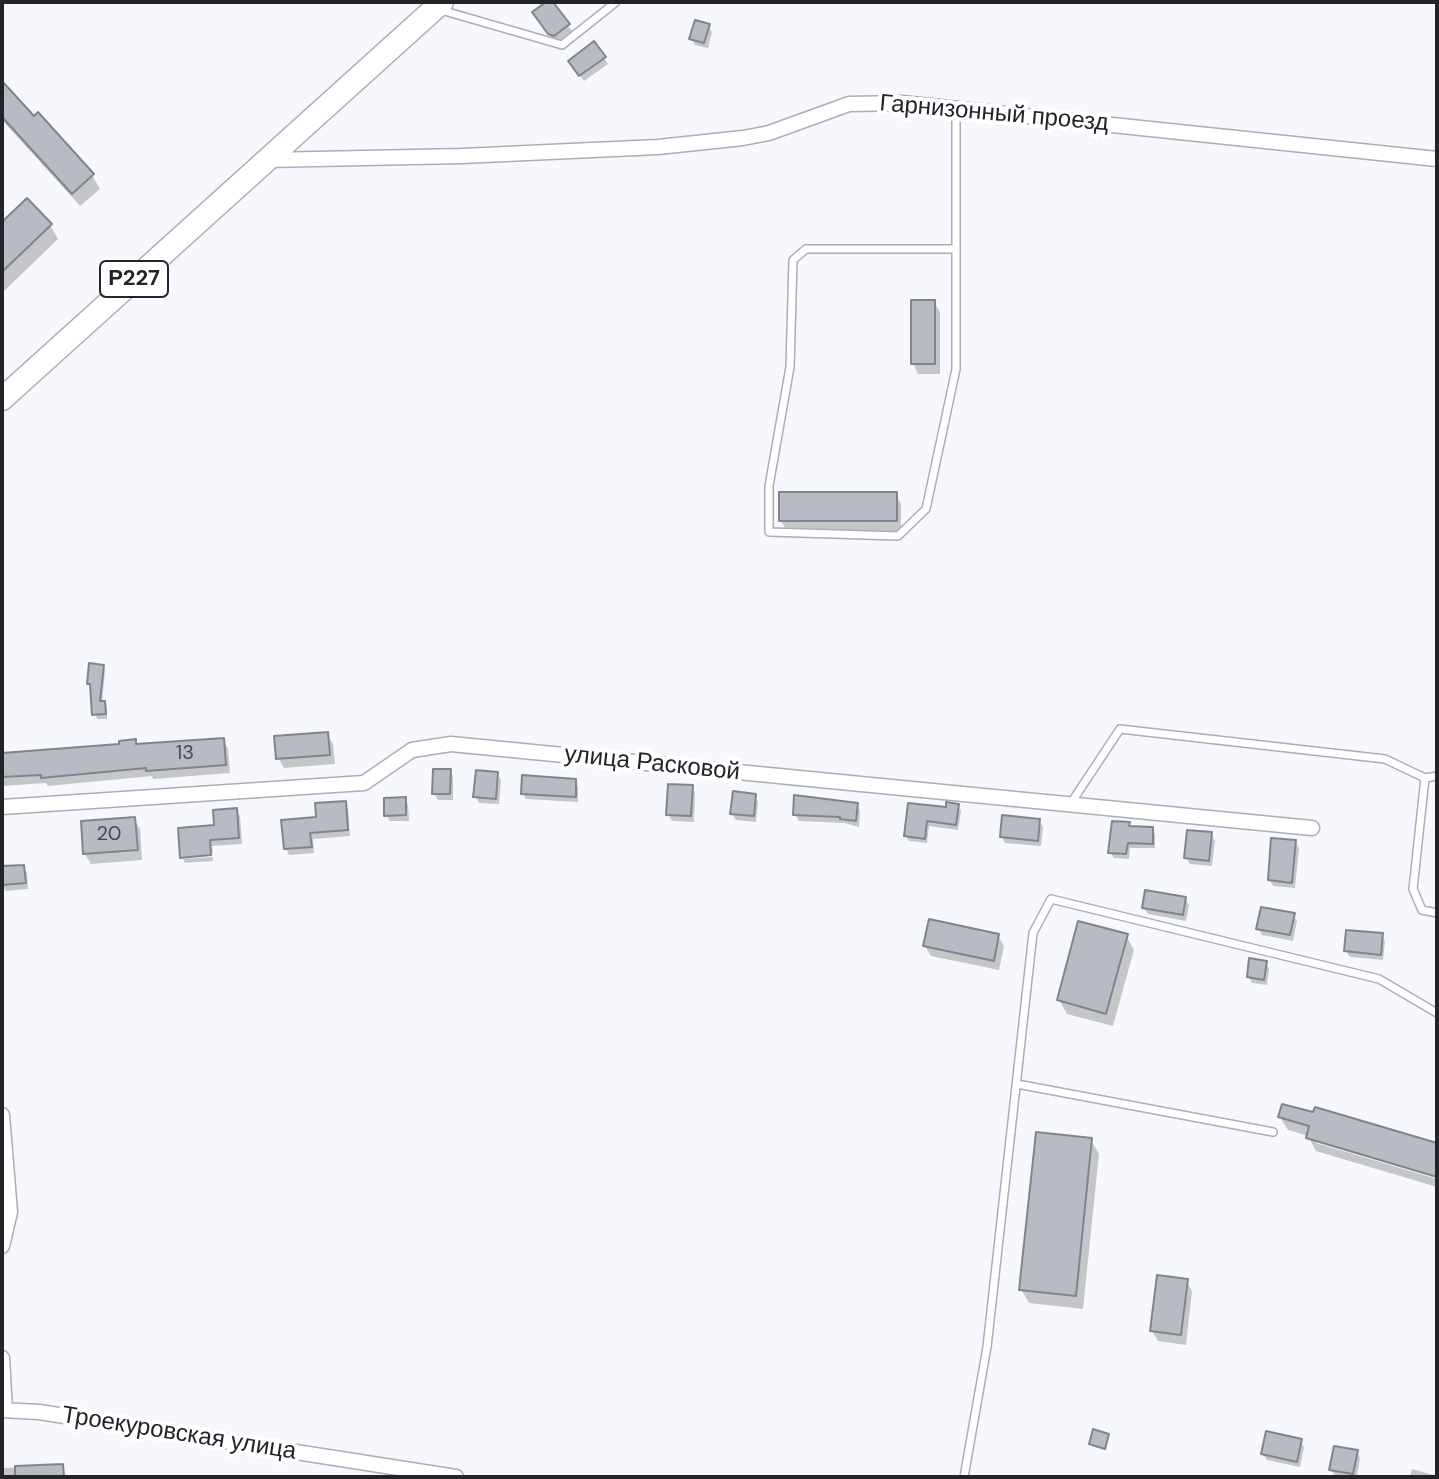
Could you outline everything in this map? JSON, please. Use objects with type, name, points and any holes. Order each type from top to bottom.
[{"type":"main road","name":"Р227","points":[[2,399],[438,5]]},
{"type":"street","name":"Гарнизонный проезд","points":[[266,160],[462,156],[658,147],[769,133],[849,104],[902,103],[1437,159]]},
{"type":"street","name":"улица Расковой","points":[[2,807],[364,783],[412,750],[451,744],[1312,828]]},
{"type":"street","points":[[2,1115],[10,1212],[2,1246]]},
{"type":"street","points":[[2,1358],[3,1410]]},
{"type":"street","name":"Троекуровская улица","points":[[3,1410],[39,1412],[403,1473],[456,1477]]},
{"type":"lane","points":[[438,5],[562,45],[616,2]]},
{"type":"lane","points":[[955,249],[806,249],[793,260],[790,367],[769,486],[769,532],[898,536],[926,509],[956,369],[956,107]]},
{"type":"lane","points":[[1069,804],[1120,729],[1385,759],[1425,778],[1437,776]]},
{"type":"lane","points":[[1425,778],[1413,889],[1422,910],[1437,913]]},
{"type":"lane","points":[[964,1477],[987,1347],[1033,933],[1051,899],[1379,979],[1437,1013]]},
{"type":"lane","points":[[1017,1084],[1273,1132]]},
{"type":"building","points":[[546,2],[553,2],[570,24],[554,36],[548,34],[532,12]]},
{"type":"building","points":[[695,20],[710,24],[704,43],[689,39]]},
{"type":"building","points":[[594,41],[606,57],[579,76],[568,61]]},
{"type":"building","points":[[2,81],[34,116],[38,112],[94,174],[72,194],[2,117]]},
{"type":"building","points":[[27,198],[52,224],[2,272],[2,222]]},
{"type":"building","points":[[911,300],[935,300],[935,364],[911,364]]},
{"type":"building","points":[[779,492],[897,492],[897,521],[779,521]]},
{"type":"building","points":[[89,663],[104,665],[100,701],[105,701],[106,714],[92,715],[90,684],[87,684]]},
{"type":"building","points":[[328,732],[330,755],[276,759],[274,736]]},
{"type":"building","points":[[224,738],[226,765],[146,771],[146,768],[41,778],[41,775],[2,777],[2,753],[119,744],[119,741],[136,739],[136,744]]},
{"type":"building","points":[[433,769],[451,769],[450,794],[432,794]]},
{"type":"building","points":[[476,770],[498,772],[496,799],[473,797]]},
{"type":"building","points":[[522,775],[576,779],[576,797],[521,794]]},
{"type":"building","points":[[668,784],[693,785],[691,816],[666,815]]},
{"type":"building","points":[[733,791],[756,794],[754,816],[730,814]]},
{"type":"building","points":[[794,795],[858,803],[856,821],[840,817],[793,815]]},
{"type":"building","points":[[406,797],[406,815],[384,816],[384,798]]},
{"type":"building","points":[[346,801],[348,830],[310,833],[312,847],[284,849],[281,820],[316,817],[315,803]]},
{"type":"building","points":[[946,802],[959,804],[956,825],[927,821],[925,839],[904,836],[908,803],[946,807]]},
{"type":"building","points":[[237,808],[239,838],[210,840],[211,855],[180,858],[178,828],[214,825],[213,810]]},
{"type":"building","points":[[1002,815],[1040,819],[1038,841],[1000,837]]},
{"type":"building","points":[[135,817],[138,850],[83,854],[81,821]]},
{"type":"building","points":[[1112,821],[1130,822],[1129,826],[1153,827],[1153,844],[1128,843],[1126,854],[1108,853]]},
{"type":"building","points":[[1187,830],[1212,832],[1209,861],[1184,858]]},
{"type":"building","points":[[1271,838],[1296,840],[1292,883],[1268,880]]},
{"type":"building","points":[[24,865],[26,883],[2,885],[2,866]]},
{"type":"building","points":[[1145,890],[1186,897],[1183,915],[1142,908]]},
{"type":"building","points":[[1261,907],[1295,913],[1290,935],[1256,929]]},
{"type":"building","points":[[929,919],[999,934],[994,961],[923,946]]},
{"type":"building","points":[[1078,921],[1128,934],[1106,1014],[1057,1000]]},
{"type":"building","points":[[1346,930],[1383,933],[1381,955],[1344,951]]},
{"type":"building","points":[[1249,958],[1267,961],[1264,980],[1247,977]]},
{"type":"building","points":[[1282,1104],[1313,1112],[1315,1107],[1437,1143],[1437,1177],[1306,1138],[1309,1126],[1278,1117]]},
{"type":"building","points":[[1036,1132],[1092,1138],[1076,1296],[1019,1290]]},
{"type":"building","points":[[1157,1275],[1188,1279],[1181,1335],[1150,1331]]},
{"type":"building","points":[[1093,1429],[1109,1434],[1105,1449],[1089,1444]]},
{"type":"building","points":[[1266,1431],[1302,1439],[1297,1462],[1261,1454]]},
{"type":"building","points":[[1334,1446],[1358,1450],[1353,1474],[1329,1470]]},
{"type":"building","points":[[63,1464],[64,1477],[15,1477],[15,1466]]}]
